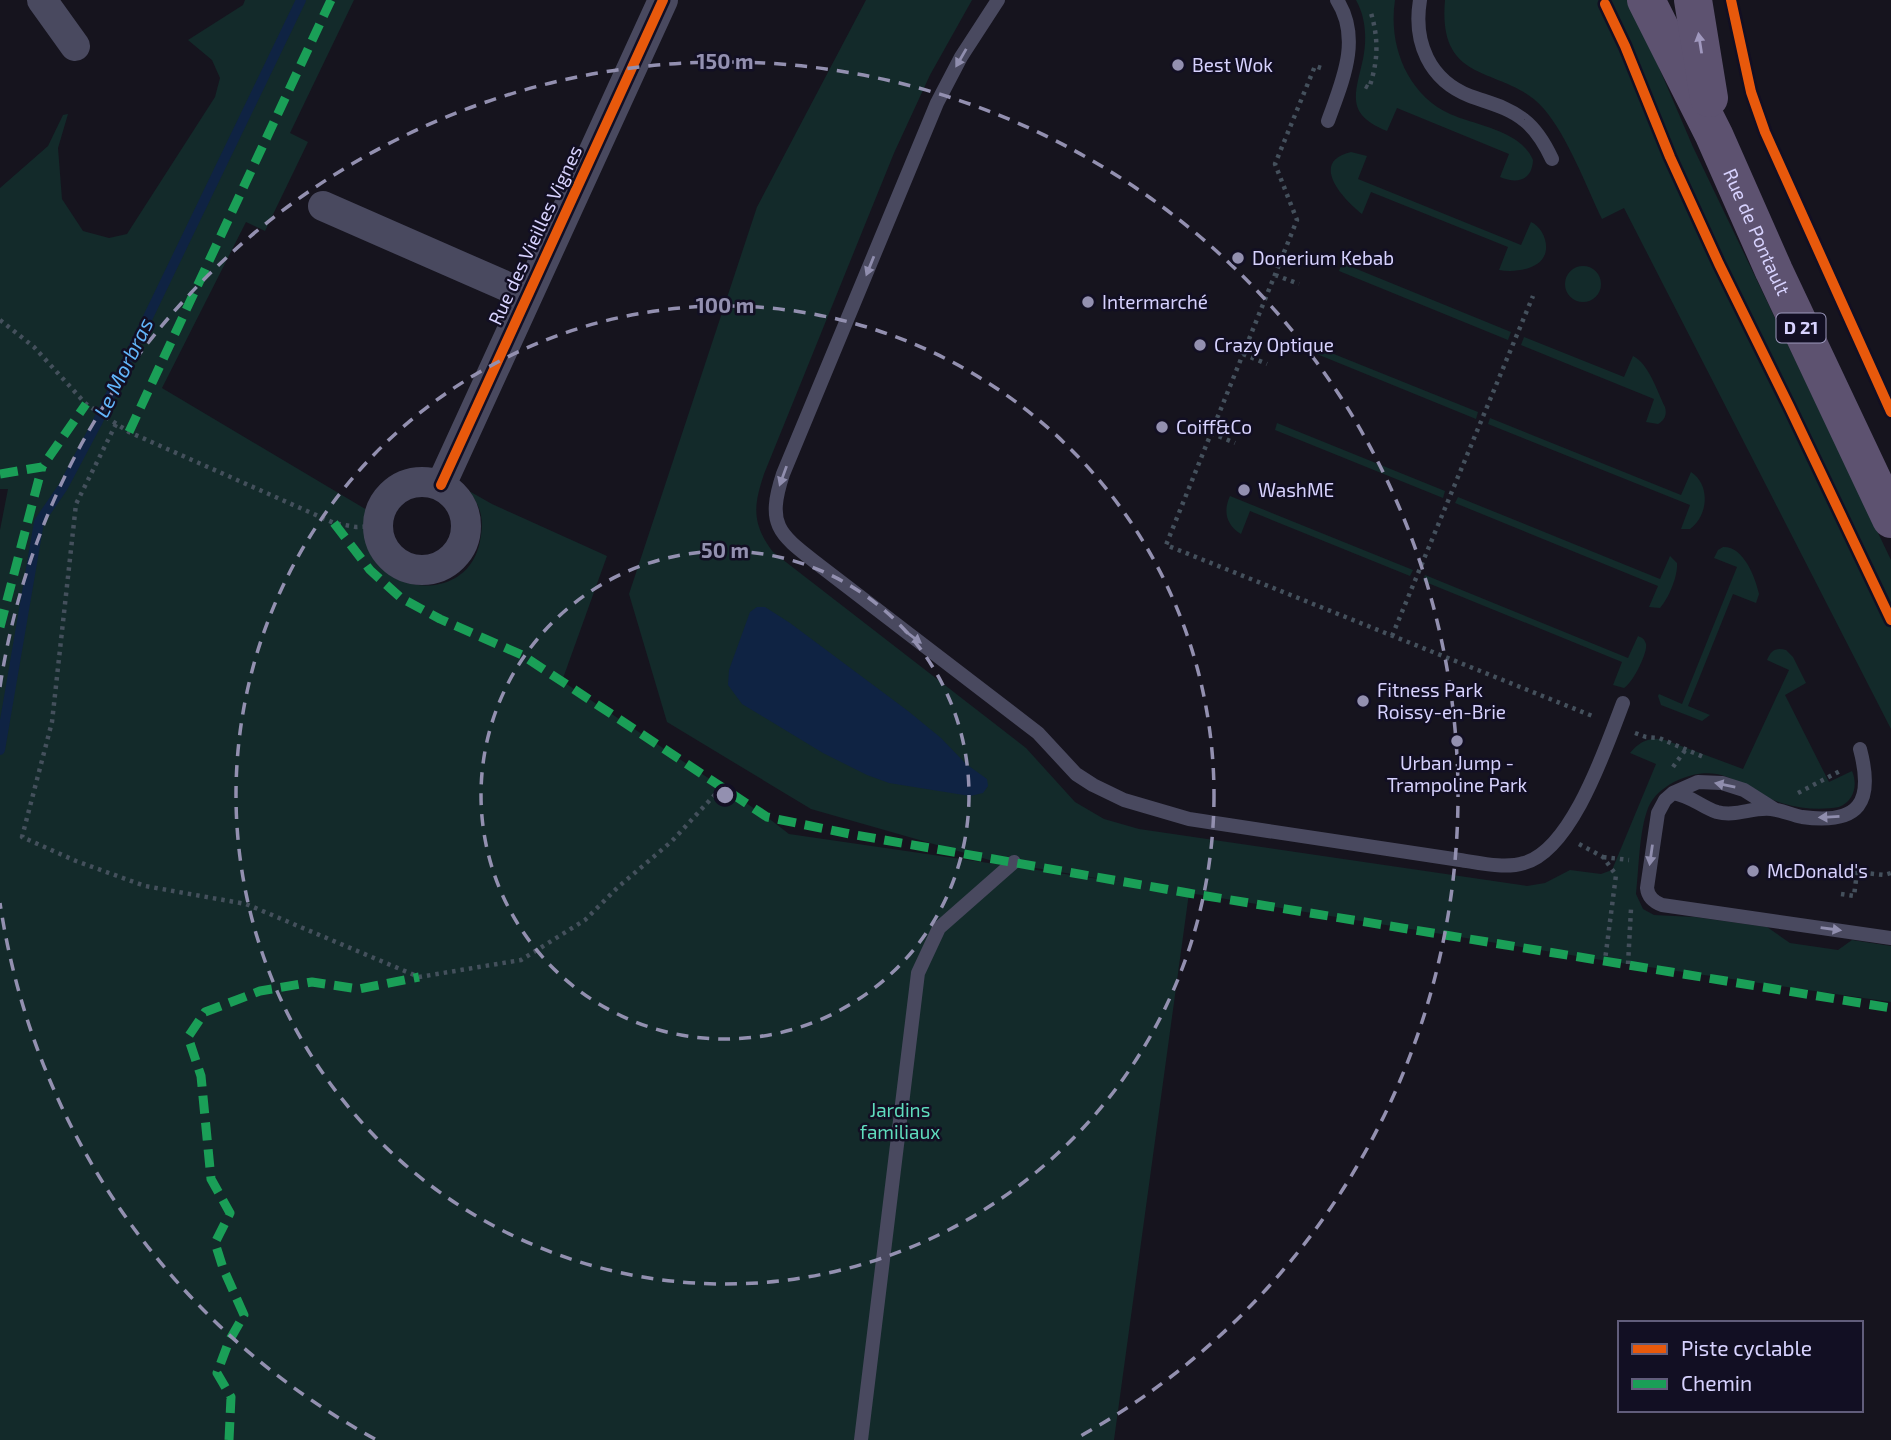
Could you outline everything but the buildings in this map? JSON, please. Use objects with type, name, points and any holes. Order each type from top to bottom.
[{"type":"main road","name":"Rue de Pontault","points":[[1646,0],[1714,135],[1748,214],[1891,519]]},
{"type":"main road","name":"Rue de Pontault","points":[[1693,0],[1714,135]]},
{"type":"street","points":[[41,0],[75,46]]},
{"type":"street","name":"Rue des Vieilles Vignes","points":[[440,485],[663,0]]},
{"type":"street","points":[[323,206],[526,295]]},
{"type":"street","points":[[413,482],[440,485],[454,495],[463,508],[467,521],[466,536],[461,549],[452,560],[439,568],[425,571],[411,569],[387,554],[380,541],[378,526],[381,511],[388,498],[399,488],[413,482]]},
{"type":"lane","points":[[998,0],[961,57],[916,151],[781,480],[774,506],[780,529],[793,544],[1038,733],[1076,774],[1124,800],[1189,818],[1496,864],[1513,865],[1531,861],[1545,853],[1562,835],[1576,811],[1623,703]]},
{"type":"lane","points":[[1328,121],[1348,60],[1350,37],[1345,14],[1337,0]]},
{"type":"lane","points":[[1420,0],[1418,28],[1422,50],[1438,75],[1464,93],[1509,110],[1526,121],[1540,136],[1552,159]]},
{"type":"lane","points":[[1673,793],[1687,796],[1712,810],[1725,813],[1774,809],[1809,817],[1838,816],[1854,811],[1866,793],[1866,772],[1860,749]]},
{"type":"lane","points":[[1774,809],[1744,790],[1722,783],[1698,782],[1673,793],[1665,800],[1657,817],[1648,895],[1662,905],[1891,938]]},
{"type":"lane","points":[[861,1440],[918,972],[939,928],[1014,862]]},
{"type":"path","points":[[1370,10],[1377,48],[1376,65],[1369,88],[1315,66],[1275,164],[1297,220],[1166,545],[1614,725],[1646,737],[1659,738],[1707,758]]},
{"type":"path","points":[[1738,38],[1751,92],[1765,132],[1891,412]]},
{"type":"path","points":[[1275,275],[1299,285]]},
{"type":"path","points":[[1392,636],[1533,296]]},
{"type":"path","points":[[0,320],[34,347],[86,404],[129,432],[334,523],[356,527],[378,526]]},
{"type":"path","points":[[1243,354],[1267,364]]},
{"type":"path","points":[[116,424],[76,504],[52,722],[22,837],[76,861],[145,886],[246,904],[419,977],[521,960],[585,920],[617,888],[672,841],[722,787]]},
{"type":"path","points":[[1211,433],[1235,443]]},
{"type":"path","points":[[1562,835],[1603,857],[1616,875],[1605,960]]},
{"type":"path","points":[[1841,894],[1854,896],[1857,872],[1884,875],[1891,873]]},
{"type":"green space","name":"Jardins familiaux","points":[[245,0],[354,0],[290,133],[308,142],[265,231],[246,222],[162,388],[367,510],[365,537],[373,559],[389,575],[410,584],[432,585],[453,579],[470,564],[480,541],[482,521],[477,503],[469,491],[607,556],[562,681],[789,834],[1120,882],[993,861],[811,809],[667,722],[629,594],[757,207],[866,0],[972,0],[930,75],[894,153],[764,474],[756,515],[761,533],[773,552],[1026,748],[1075,802],[1104,819],[1139,829],[1527,886],[1545,883],[1570,870],[1601,874],[1612,870],[1656,764],[1630,753],[1641,743],[1650,739],[1665,740],[1743,769],[1789,670],[1767,660],[1774,650],[1786,650],[1793,657],[1806,683],[1785,695],[1829,782],[1852,771],[1854,787],[1851,797],[1839,807],[1805,808],[1770,799],[1720,775],[1692,775],[1674,782],[1659,793],[1648,808],[1641,839],[1636,894],[1643,909],[1654,915],[1695,917],[1767,927],[1790,943],[1838,950],[1852,940],[1891,946],[1891,1002],[1614,962],[1189,893],[1114,1440],[0,1440],[0,530],[8,489],[0,489],[0,188],[48,146],[63,115],[68,114],[58,148],[62,199],[83,231],[109,238],[127,234],[215,97],[220,78],[212,60],[188,40],[243,5]]},
{"type":"green space","points":[[1356,0],[1395,0],[1398,51],[1412,81],[1422,94],[1450,114],[1497,130],[1518,142],[1533,160],[1527,176],[1518,180],[1500,177],[1509,154],[1397,108],[1387,131],[1364,118],[1356,102],[1365,36],[1364,21]]},
{"type":"green space","points":[[1445,0],[1630,0],[1693,147],[1891,560],[1891,729],[1624,208],[1602,219],[1569,147],[1544,109],[1528,95],[1463,62],[1452,48],[1445,28]]},
{"type":"green space","points":[[1351,152],[1367,156],[1358,179],[1521,245],[1531,222],[1541,230],[1546,242],[1542,260],[1528,268],[1499,270],[1508,247],[1371,192],[1362,214],[1339,191],[1331,172],[1332,164],[1338,157]]},
{"type":"green space","points":[[1342,263],[1511,332],[1508,340],[1339,271]]},
{"type":"green space","points":[[1583,266],[1596,271],[1601,284],[1596,297],[1583,302],[1570,297],[1565,284],[1570,271]]},
{"type":"green space","points":[[1524,337],[1624,377],[1633,356],[1644,365],[1652,379],[1665,407],[1664,419],[1658,424],[1646,422],[1654,399],[1521,345]]},
{"type":"green space","points":[[1309,344],[1478,412],[1476,419],[1307,350]]},
{"type":"green space","points":[[1490,418],[1681,495],[1691,472],[1702,485],[1704,492],[1701,516],[1690,529],[1681,529],[1690,505],[1488,424]]},
{"type":"green space","points":[[1277,423],[1445,491],[1443,498],[1275,430]]},
{"type":"green space","points":[[1230,496],[1413,570],[1410,576],[1250,511],[1241,534],[1227,517]]},
{"type":"green space","points":[[1458,497],[1660,579],[1670,556],[1677,563],[1670,593],[1660,608],[1649,607],[1658,586],[1455,503]]},
{"type":"green space","points":[[1723,547],[1736,551],[1747,563],[1759,594],[1756,603],[1733,594],[1688,706],[1710,715],[1702,721],[1661,705],[1658,696],[1659,694],[1682,704],[1737,567],[1714,558]]},
{"type":"green space","points":[[1425,575],[1628,658],[1638,636],[1644,639],[1646,644],[1642,661],[1624,688],[1613,685],[1622,662],[1423,581]]},
{"type":"water","points":[[757,607],[765,607],[790,623],[941,738],[966,764],[987,779],[988,786],[983,793],[970,796],[889,783],[867,775],[823,753],[742,704],[728,685],[729,670],[750,612]]},
{"type":"waterway","name":"Le Morbras","points":[[0,750],[39,522],[63,487],[97,423],[301,0]]},
{"type":"marked path","points":[[129,432],[331,0]]},
{"type":"marked path","points":[[0,474],[42,467],[86,404]]},
{"type":"marked path","points":[[0,627],[42,467]]},
{"type":"marked path","points":[[334,523],[370,570],[401,598],[440,619],[522,655],[767,817],[1188,893],[1891,1008]]},
{"type":"marked path","points":[[229,1440],[231,1397],[217,1373],[229,1341],[244,1315],[215,1243],[230,1213],[211,1179],[201,1076],[188,1037],[205,1012],[260,991],[312,982],[359,989],[419,977]]},
{"type":"cycle path","points":[[441,485],[663,0]]},
{"type":"cycle path","points":[[1731,0],[1751,92],[1765,132],[1891,412]]},
{"type":"cycle path","points":[[1605,4],[1719,264],[1891,620]]},
{"type":"place","name":"Best Wok","points":[[1178,65]]},
{"type":"place","name":"Donerium Kebab","points":[[1238,258]]},
{"type":"place","name":"Intermarché","points":[[1088,302]]},
{"type":"place","name":"Crazy Optique","points":[[1200,345]]},
{"type":"place","name":"Coiff&Co","points":[[1162,427]]},
{"type":"place","name":"WashME","points":[[1244,490]]},
{"type":"place","name":"Fitness Park Roissy-en-Brie","points":[[1363,701]]},
{"type":"place","name":"Urban Jump - Trampoline Park","points":[[1457,741]]},
{"type":"place","name":"McDonald's","points":[[1753,871]]}]
